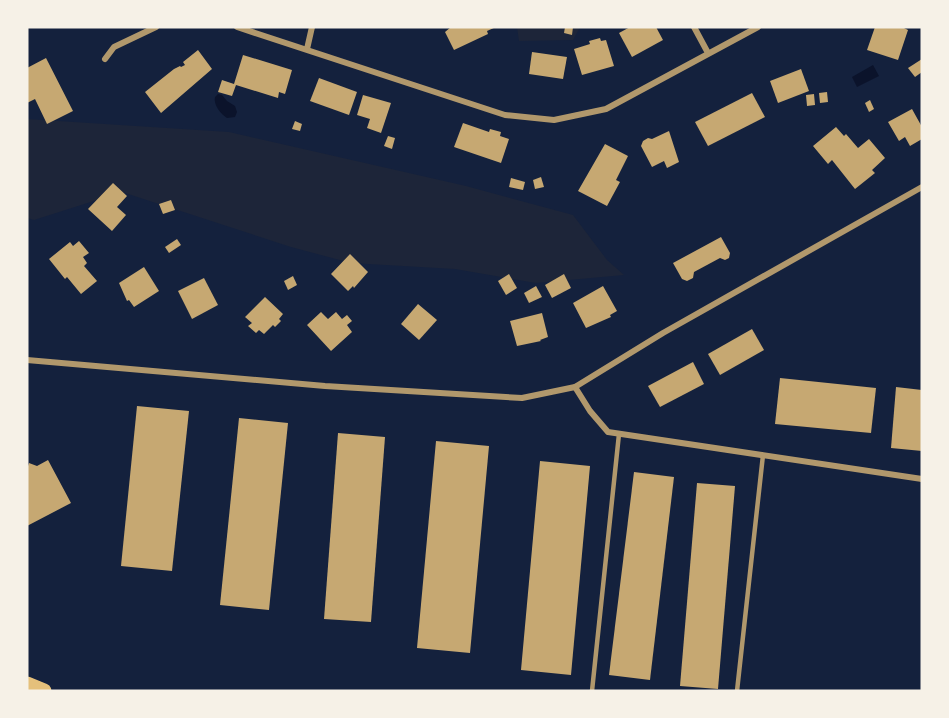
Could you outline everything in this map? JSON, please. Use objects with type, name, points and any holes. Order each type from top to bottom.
[{"type":"street","points":[[105,59],[114,47],[156,27]]},
{"type":"street","points":[[237,27],[505,115],[555,120],[606,109],[758,27]]},
{"type":"street","points":[[307,49],[312,27]]},
{"type":"street","points":[[694,27],[708,53]]},
{"type":"street","points":[[27,360],[325,386],[522,398],[575,387],[663,333],[922,187]]},
{"type":"street","points":[[27,366],[43,361]]},
{"type":"street","points":[[575,387],[590,411],[608,432],[922,479]]},
{"type":"lane","points":[[592,691],[619,434]]},
{"type":"lane","points":[[737,691],[763,455]]},
{"type":"shaded area","points":[[517,27],[580,27],[573,40],[519,41]]},
{"type":"shaded area","points":[[873,65],[879,76],[857,87],[852,77]]},
{"type":"shaded area","points":[[218,94],[235,106],[237,112],[235,117],[227,118],[218,109],[215,97]]},
{"type":"shaded area","points":[[27,119],[229,132],[466,186],[573,215],[607,260],[624,275],[536,283],[455,269],[351,263],[291,247],[122,192],[34,220],[27,218]]},
{"type":"building","points":[[451,27],[496,27],[487,31],[488,34],[454,50],[445,32]]},
{"type":"building","points":[[565,27],[573,27],[572,35],[564,33]]},
{"type":"building","points":[[630,27],[656,27],[663,40],[632,57],[619,33]]},
{"type":"building","points":[[875,27],[902,27],[908,30],[898,60],[867,50]]},
{"type":"building","points":[[600,38],[601,41],[606,40],[614,66],[582,75],[574,49]]},
{"type":"building","points":[[198,50],[212,69],[161,113],[145,92],[174,69],[185,65],[183,62]]},
{"type":"building","points":[[532,52],[567,57],[563,79],[529,74]]},
{"type":"building","points":[[243,55],[292,70],[285,94],[279,92],[278,98],[236,85],[232,96],[218,92],[222,80],[234,84]]},
{"type":"building","points":[[46,58],[73,111],[47,124],[35,99],[27,103],[27,68]]},
{"type":"building","points":[[922,59],[922,72],[915,77],[908,68]]},
{"type":"building","points":[[801,69],[809,91],[778,103],[770,81]]},
{"type":"building","points":[[319,78],[357,92],[349,115],[310,101]]},
{"type":"building","points":[[827,92],[828,102],[820,103],[819,93]]},
{"type":"building","points":[[752,93],[765,117],[708,146],[695,122]]},
{"type":"building","points":[[814,94],[815,105],[807,106],[806,95]]},
{"type":"building","points":[[363,95],[391,103],[381,133],[367,128],[370,119],[357,115]]},
{"type":"building","points":[[870,100],[874,109],[869,112],[865,103]]},
{"type":"building","points":[[912,109],[922,127],[922,139],[910,146],[905,137],[899,141],[888,122]]},
{"type":"building","points":[[295,121],[302,124],[300,131],[292,129]]},
{"type":"building","points":[[463,123],[489,132],[490,129],[501,132],[500,136],[509,139],[501,163],[454,147]]},
{"type":"building","points":[[836,127],[844,136],[846,134],[858,148],[869,139],[885,158],[872,170],[875,173],[855,189],[832,160],[828,164],[813,146]]},
{"type":"building","points":[[669,131],[679,162],[667,168],[664,161],[652,167],[641,146],[643,141]]},
{"type":"building","points":[[388,136],[395,138],[392,149],[384,146]]},
{"type":"building","points":[[605,144],[628,156],[616,180],[620,182],[607,206],[578,191]]},
{"type":"building","points":[[541,177],[544,187],[535,189],[533,180]]},
{"type":"building","points":[[511,178],[525,182],[523,190],[509,187]]},
{"type":"building","points":[[113,183],[127,196],[117,207],[126,215],[112,231],[88,209]]},
{"type":"building","points":[[171,200],[175,210],[163,214],[159,204]]},
{"type":"building","points":[[721,237],[730,253],[729,258],[725,260],[720,258],[694,272],[693,278],[687,281],[682,279],[673,263]]},
{"type":"building","points":[[177,239],[181,245],[169,253],[165,247]]},
{"type":"building","points":[[79,241],[89,253],[83,257],[87,263],[84,266],[97,281],[81,294],[49,259],[70,242],[73,246]]},
{"type":"building","points":[[350,254],[368,272],[354,288],[353,286],[348,291],[331,274]]},
{"type":"building","points":[[144,267],[159,291],[134,307],[129,300],[127,301],[119,283]]},
{"type":"building","points":[[509,274],[517,288],[506,295],[498,281]]},
{"type":"building","points":[[564,274],[571,288],[552,298],[545,285]]},
{"type":"building","points":[[293,276],[297,285],[288,290],[284,281]]},
{"type":"building","points":[[204,278],[218,305],[192,319],[178,291]]},
{"type":"building","points":[[536,286],[542,297],[529,303],[524,293]]},
{"type":"building","points":[[603,286],[617,311],[610,315],[611,317],[586,328],[573,303]]},
{"type":"building","points":[[265,297],[283,314],[279,319],[281,321],[275,327],[273,325],[264,334],[259,330],[256,333],[248,326],[252,323],[245,317]]},
{"type":"building","points":[[418,304],[437,320],[419,340],[401,324]]},
{"type":"building","points":[[321,312],[328,319],[336,312],[342,319],[347,315],[352,321],[347,325],[352,332],[331,351],[307,325]]},
{"type":"building","points":[[542,313],[548,337],[541,341],[517,346],[510,321]]},
{"type":"building","points":[[752,329],[764,350],[720,375],[708,354]]},
{"type":"building","points":[[693,362],[704,384],[660,407],[648,386]]},
{"type":"building","points":[[780,378],[876,388],[871,433],[775,424]]},
{"type":"building","points":[[896,387],[922,390],[922,451],[891,448]]},
{"type":"building","points":[[137,406],[189,411],[172,571],[121,566]]},
{"type":"building","points":[[239,418],[288,423],[269,610],[220,605]]},
{"type":"building","points":[[338,433],[385,437],[371,622],[324,619]]},
{"type":"building","points":[[436,441],[489,446],[470,653],[417,648]]},
{"type":"building","points":[[48,460],[71,503],[27,526],[27,469],[29,463],[37,466]]},
{"type":"building","points":[[540,461],[590,466],[571,675],[521,670]]},
{"type":"building","points":[[634,472],[674,477],[650,680],[609,675]]},
{"type":"building","points":[[697,483],[735,486],[718,689],[680,686]]}]
